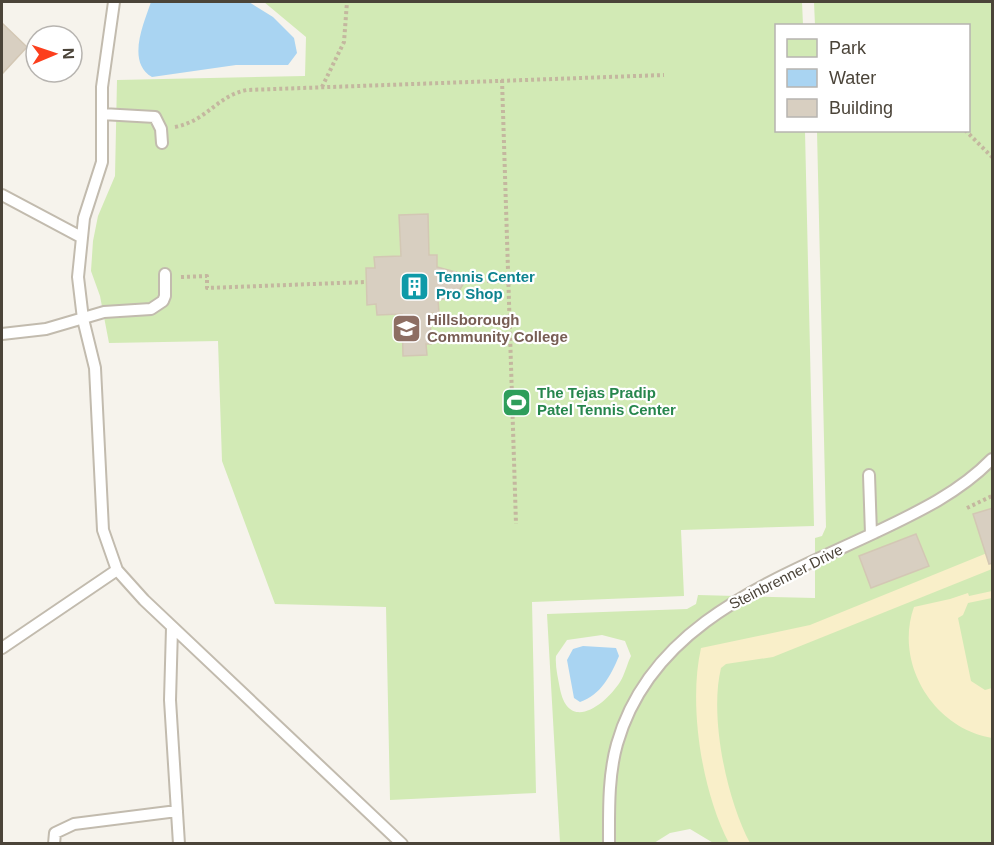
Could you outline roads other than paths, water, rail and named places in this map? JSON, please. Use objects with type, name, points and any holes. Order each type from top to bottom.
[{"type":"lane","points":[[114,2],[104,71],[102,162],[88,201],[81,237],[78,277],[83,319],[95,368],[103,530],[117,570],[172,628],[402,843]]},
{"type":"lane","points":[[102,114],[149,114],[155,117],[161,129],[162,143]]},
{"type":"lane","points":[[2,195],[81,237]]},
{"type":"lane","points":[[2,334],[46,329],[104,312],[158,306],[165,296],[165,275]]},
{"type":"lane","name":"Steinbrenner Drive","points":[[609,843],[609,811],[617,744],[639,693],[653,669],[708,619],[745,596],[927,508],[969,480],[993,459]]},
{"type":"lane","points":[[869,475],[871,534]]},
{"type":"lane","points":[[2,648],[117,570]]},
{"type":"lane","points":[[172,628],[170,700],[179,843]]},
{"type":"lane","points":[[54,843],[55,832],[74,824],[177,812]]},
{"type":"water","points":[[151,2],[249,2],[273,17],[294,38],[297,53],[288,65],[236,65],[152,77],[144,70],[138,52],[141,31]]},
{"type":"water","points":[[583,646],[616,648],[619,656],[609,677],[594,695],[580,702],[574,698],[567,660],[573,649]]},
{"type":"place","name":"Tennis Center Pro Shop","points":[[415,286]]},
{"type":"place","name":"Hillsborough Community College","points":[[406,329]]},
{"type":"place","name":"The Tejas Pradip Patel Tennis Center","points":[[516,402]]}]
